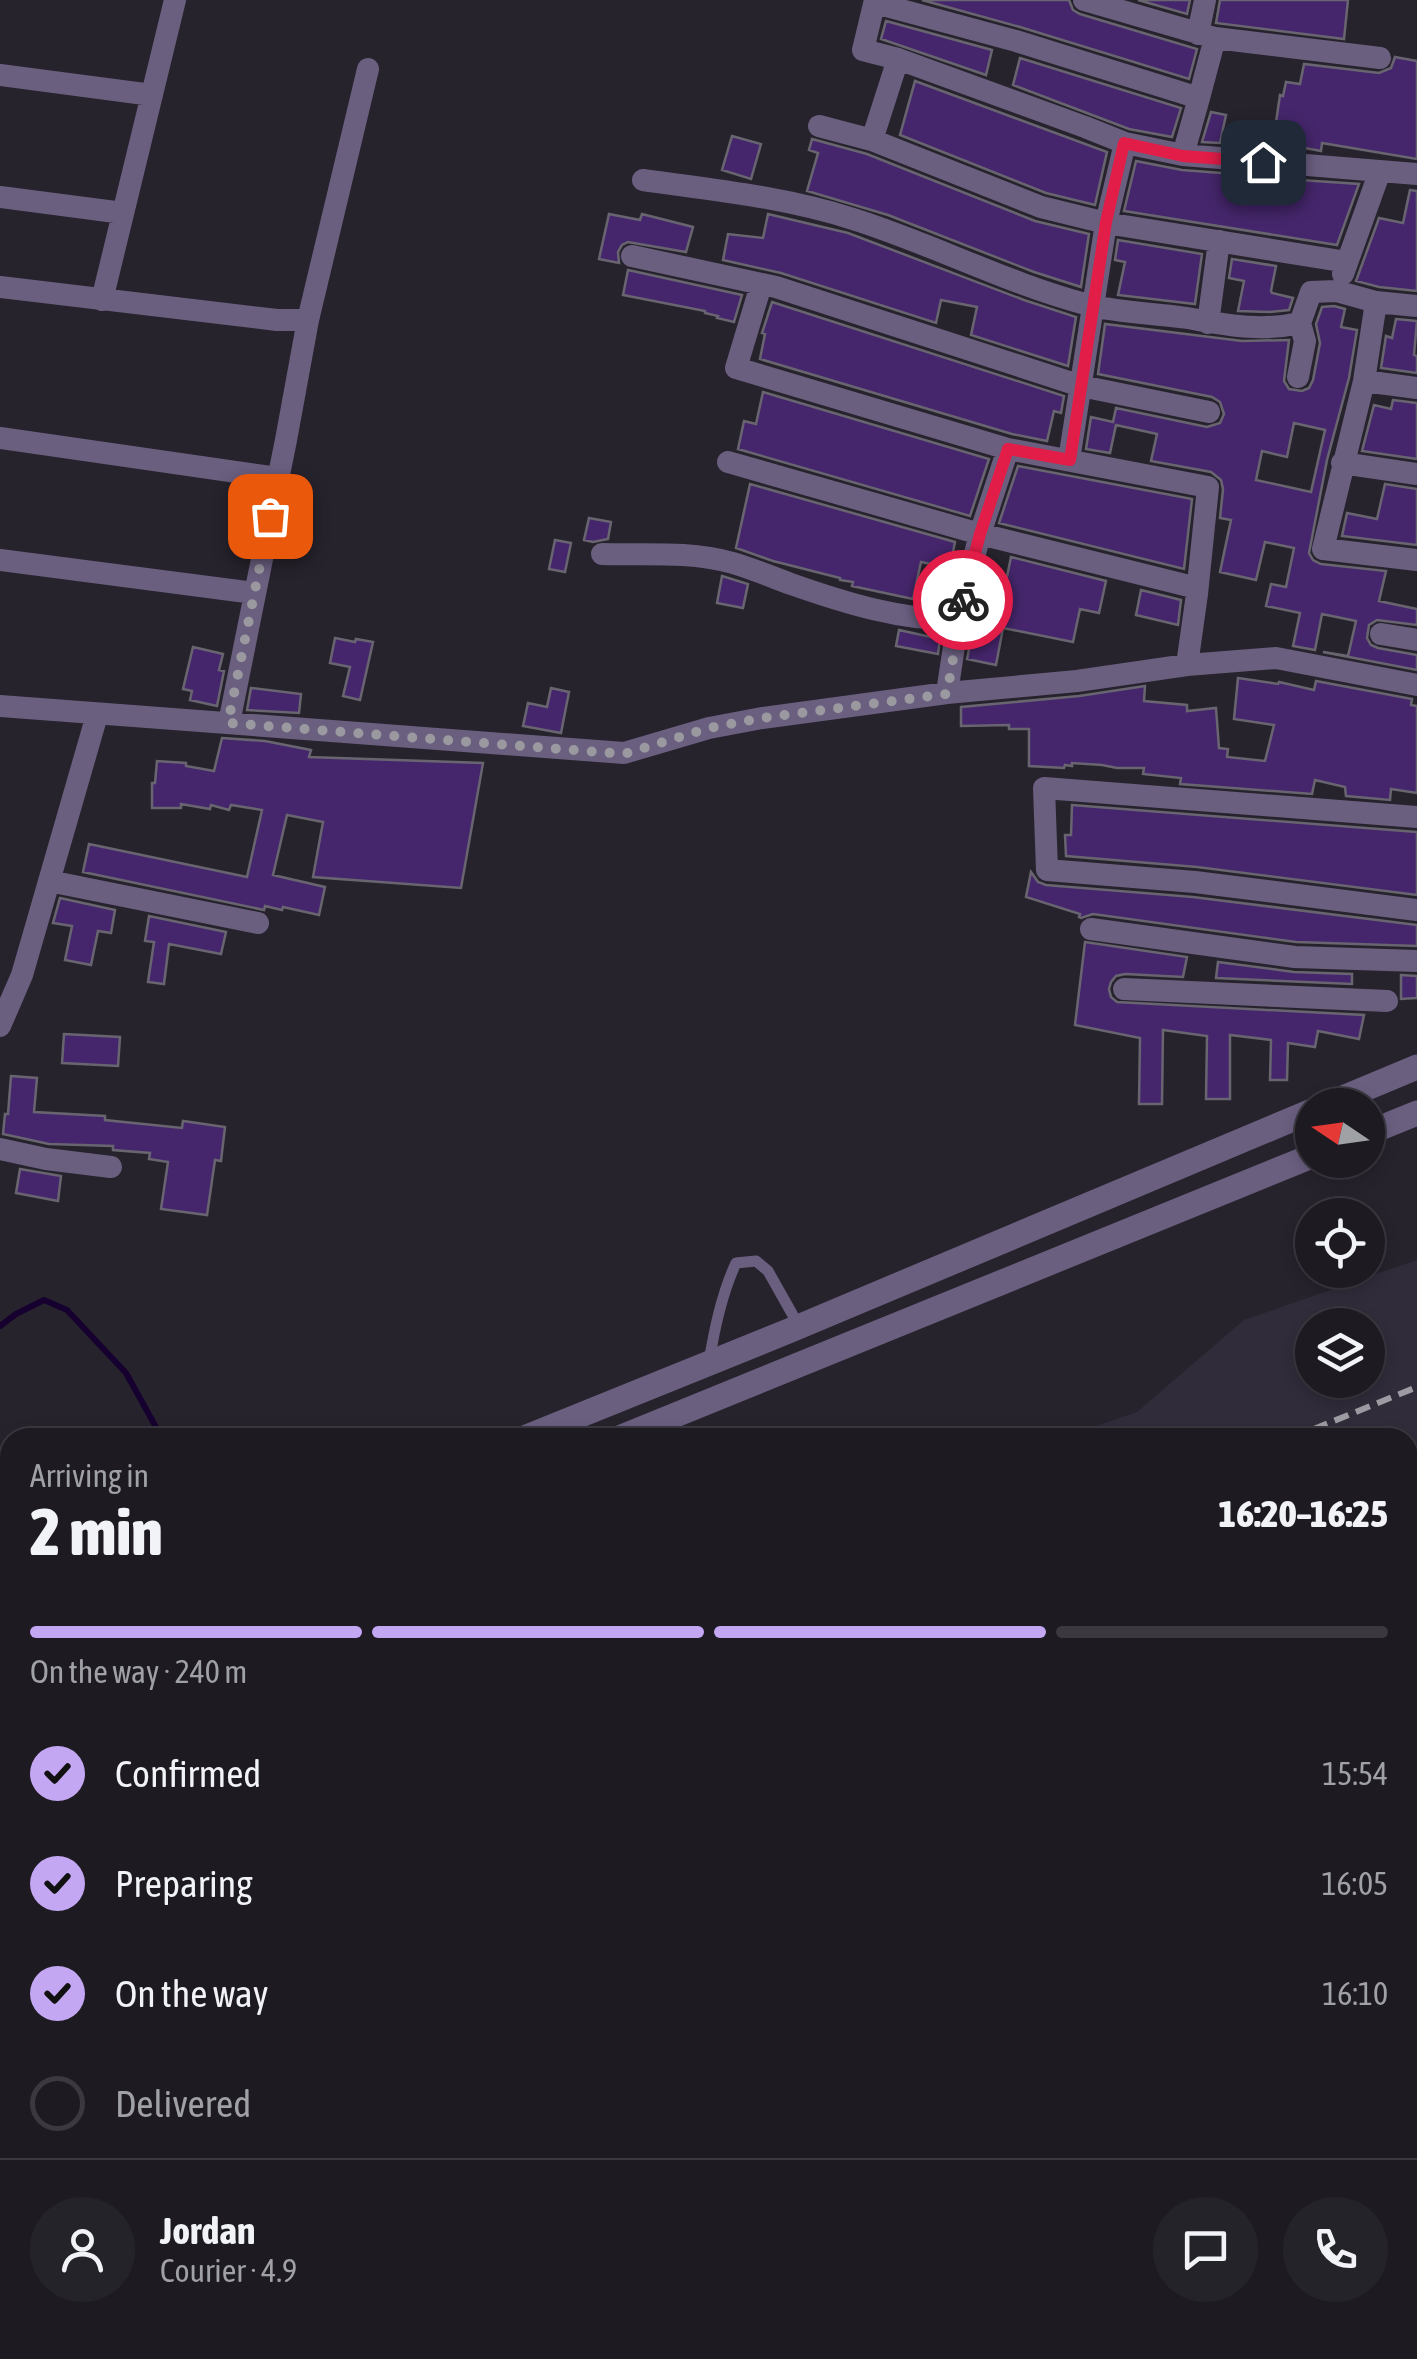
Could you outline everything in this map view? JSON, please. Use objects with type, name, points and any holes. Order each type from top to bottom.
[{"type":"street","points":[[102,300],[175,0]]},
{"type":"street","points":[[1084,0],[1206,36],[1380,58]]},
{"type":"street","points":[[1183,156],[1199,98],[1206,36],[1205,0]]},
{"type":"street","points":[[1199,98],[1016,40],[875,2],[863,50],[898,59],[1124,143],[1183,156],[1417,174]]},
{"type":"street","points":[[872,140],[898,59]]},
{"type":"street","points":[[228,723],[308,320],[368,69]]},
{"type":"street","points":[[0,74],[152,94]]},
{"type":"street","points":[[820,126],[872,140],[1041,207],[1106,222],[1347,262]]},
{"type":"street","points":[[1070,460],[1106,222],[1124,143]]},
{"type":"street","points":[[1336,291],[1380,170]]},
{"type":"street","points":[[643,180],[762,196],[852,218],[1026,286],[1094,306],[1249,328],[1280,328],[1300,323]]},
{"type":"street","points":[[0,197],[124,213]]},
{"type":"street","points":[[1208,322],[1219,241]]},
{"type":"street","points":[[632,256],[776,287],[1081,386],[1209,412]]},
{"type":"street","points":[[761,285],[736,368],[1008,449],[1208,487],[1187,665]]},
{"type":"street","points":[[0,288],[276,320],[308,320]]},
{"type":"street","points":[[1298,376],[1305,341],[1300,323],[1310,292],[1336,291],[1376,302],[1417,306]]},
{"type":"street","points":[[1376,302],[1364,380],[1323,549],[1417,560]]},
{"type":"street","points":[[1364,380],[1417,388]]},
{"type":"street","points":[[0,438],[278,478]]},
{"type":"street","points":[[947,694],[958,620],[980,534],[1008,449]]},
{"type":"street","points":[[728,462],[980,534],[1197,588]]},
{"type":"street","points":[[1342,463],[1417,474]]},
{"type":"street","points":[[602,554],[684,553],[733,564],[846,602],[932,620],[958,620]]},
{"type":"street","points":[[0,560],[254,593]]},
{"type":"street","points":[[1381,634],[1417,640]]},
{"type":"street","points":[[0,706],[624,754],[709,728],[762,718],[1187,665],[1276,658],[1417,685]]},
{"type":"street","points":[[0,1026],[22,975],[96,714]]},
{"type":"street","points":[[1417,817],[1044,788],[1047,870],[1195,882],[1417,910]]},
{"type":"street","points":[[50,880],[258,923]]},
{"type":"street","points":[[1092,929],[1296,956],[1417,961]]},
{"type":"street","points":[[1124,988],[1379,1000],[1370,959]]},
{"type":"street","points":[[1366,1088],[1417,1066]]},
{"type":"street","points":[[1385,1126],[1417,1113]]},
{"type":"street","points":[[549,1428],[1295,1117]]},
{"type":"street","points":[[0,1149],[112,1167]]},
{"type":"street","points":[[644,1428],[1295,1163]]},
{"type":"lane","points":[[708,1363],[736,1262],[756,1261],[768,1271],[799,1326]]},
{"type":"shaded area","points":[[1417,1260],[1417,1428],[1091,1428],[1137,1412],[1244,1320],[1336,1288],[1385,1288],[1385,1271]]},
{"type":"building","points":[[922,0],[1069,0],[1073,10],[1080,14],[1197,49],[1189,79]]},
{"type":"building","points":[[1138,0],[1190,0],[1187,14]]},
{"type":"building","points":[[1220,0],[1348,0],[1344,39],[1216,23]]},
{"type":"building","points":[[886,21],[992,50],[986,75],[881,39]]},
{"type":"building","points":[[1395,57],[1417,61],[1417,159],[1322,143],[1321,151],[1294,146],[1297,133],[1275,129],[1280,95],[1283,96],[1286,82],[1300,84],[1304,64],[1379,73],[1391,68]]},
{"type":"building","points":[[1020,58],[1181,108],[1172,137],[1129,129],[1013,85]]},
{"type":"building","points":[[915,81],[1107,152],[1095,205],[1046,193],[900,135]]},
{"type":"building","points":[[1211,112],[1226,115],[1220,143],[1202,142]]},
{"type":"building","points":[[732,136],[761,144],[751,179],[722,170]]},
{"type":"building","points":[[812,139],[867,154],[1035,221],[1089,234],[1081,287],[888,215],[807,191],[818,153],[809,150]]},
{"type":"building","points":[[1136,161],[1182,170],[1261,176],[1299,185],[1301,180],[1359,184],[1337,245],[1124,211]]},
{"type":"building","points":[[1410,190],[1417,191],[1417,291],[1356,281],[1379,218],[1403,223]]},
{"type":"building","points":[[609,214],[640,220],[642,214],[693,227],[686,252],[628,242],[618,252],[619,263],[599,259]]},
{"type":"building","points":[[768,214],[848,233],[1076,317],[1068,366],[971,335],[977,307],[941,300],[936,323],[781,273],[723,260],[728,234],[763,238]]},
{"type":"building","points":[[1118,240],[1202,254],[1195,304],[1118,295],[1125,262],[1115,260]]},
{"type":"building","points":[[1232,259],[1276,266],[1271,291],[1293,298],[1289,310],[1238,311],[1244,281],[1229,278]]},
{"type":"building","points":[[628,270],[742,295],[734,322],[705,311],[623,295]]},
{"type":"building","points":[[772,302],[1064,396],[1061,413],[1054,411],[1047,441],[760,359],[765,334],[762,333]]},
{"type":"building","points":[[1322,307],[1345,309],[1341,327],[1357,330],[1309,553],[1321,564],[1386,571],[1379,601],[1417,609],[1417,625],[1377,620],[1369,625],[1367,638],[1378,648],[1417,655],[1417,670],[1323,652],[1348,656],[1356,621],[1322,614],[1315,650],[1293,646],[1300,613],[1266,606],[1271,584],[1286,587],[1294,548],[1265,542],[1256,580],[1220,572],[1231,520],[1220,518],[1221,480],[1211,472],[1151,461],[1157,434],[1116,425],[1110,453],[1086,449],[1091,417],[1113,422],[1116,408],[1207,427],[1220,423],[1224,414],[1220,402],[1212,397],[1098,374],[1105,324],[1242,341],[1289,340],[1284,381],[1289,389],[1302,391],[1313,380],[1320,343],[1316,324]],"holes":[[[1294,423],[1325,430],[1311,492],[1256,480],[1262,451],[1287,457]]]},
{"type":"building","points":[[1396,319],[1417,321],[1417,373],[1381,368],[1386,336],[1392,338]]},
{"type":"building","points":[[763,392],[989,459],[970,516],[738,449],[744,421],[756,424]]},
{"type":"building","points":[[1393,400],[1417,403],[1417,459],[1362,451],[1374,405],[1391,409]]},
{"type":"building","points":[[1018,466],[1192,499],[1184,569],[999,523]]},
{"type":"building","points":[[750,484],[955,542],[950,568],[921,562],[913,599],[852,586],[853,582],[736,548]]},
{"type":"building","points":[[1385,484],[1417,489],[1417,545],[1342,536],[1347,513],[1377,519]]},
{"type":"building","points":[[589,518],[611,522],[608,539],[584,540]]},
{"type":"building","points":[[555,540],[571,543],[565,572],[549,569]]},
{"type":"building","points":[[1011,557],[1106,581],[1099,613],[1080,609],[1073,642],[1003,628],[996,665],[967,659],[980,596],[1002,601]]},
{"type":"building","points":[[722,576],[748,584],[743,608],[717,603]]},
{"type":"building","points":[[1141,590],[1181,600],[1178,625],[1136,615]]},
{"type":"building","points":[[899,630],[940,639],[938,654],[896,646]]},
{"type":"building","points":[[335,638],[373,642],[360,700],[343,696],[350,667],[330,663]]},
{"type":"building","points":[[193,647],[223,654],[217,706],[190,700],[192,691],[183,689]]},
{"type":"building","points":[[1238,678],[1314,690],[1316,681],[1412,699],[1411,705],[1417,706],[1417,793],[1391,789],[1390,800],[1346,796],[1345,787],[1315,780],[1312,794],[1180,784],[1181,778],[1143,774],[1144,768],[1072,763],[1064,768],[1029,766],[1029,729],[1009,729],[1009,725],[961,726],[961,707],[1145,686],[1144,701],[1187,705],[1187,711],[1216,708],[1219,748],[1228,749],[1227,757],[1265,761],[1274,725],[1234,719]]},
{"type":"building","points":[[251,688],[301,694],[299,713],[247,710]]},
{"type":"building","points":[[551,688],[569,692],[561,733],[523,726],[528,703],[547,707]]},
{"type":"building","points":[[222,738],[311,750],[309,757],[483,763],[461,888],[313,877],[323,822],[287,815],[273,875],[325,887],[319,915],[283,907],[282,910],[265,906],[264,910],[83,872],[89,844],[247,877],[262,810],[181,804],[181,808],[152,808],[157,761],[186,763],[214,771]]},
{"type":"building","points":[[1072,805],[1417,832],[1417,895],[1197,867],[1066,856],[1065,835],[1071,835]]},
{"type":"building","points":[[1031,872],[1046,885],[1193,897],[1417,925],[1417,946],[1296,942],[1093,914],[1081,918],[1080,914],[1026,897]]},
{"type":"building","points":[[60,898],[115,910],[111,933],[98,931],[91,965],[65,960],[72,926],[53,923]]},
{"type":"building","points":[[149,916],[226,932],[221,954],[169,944],[164,984],[148,982],[154,942],[145,941]]},
{"type":"building","points":[[1085,942],[1187,957],[1183,977],[1116,976],[1109,989],[1117,1002],[1364,1015],[1359,1039],[1318,1031],[1315,1047],[1288,1043],[1287,1080],[1270,1080],[1271,1040],[1230,1035],[1230,1099],[1206,1099],[1207,1036],[1163,1030],[1162,1104],[1139,1104],[1140,1038],[1075,1025]]},
{"type":"building","points":[[1218,962],[1294,972],[1352,974],[1352,984],[1216,978]]},
{"type":"building","points":[[1401,975],[1417,976],[1417,998],[1401,999]]},
{"type":"building","points":[[64,1034],[120,1037],[118,1066],[62,1063]]},
{"type":"building","points":[[11,1076],[37,1078],[34,1112],[105,1116],[105,1120],[182,1128],[183,1121],[225,1127],[221,1161],[215,1160],[207,1215],[161,1209],[168,1162],[149,1159],[150,1153],[113,1150],[113,1146],[49,1144],[3,1134]]},
{"type":"building","points":[[20,1169],[61,1176],[58,1201],[16,1193]]},
{"type":"waterway","points":[[0,1326],[44,1300],[67,1310],[126,1373],[156,1428]]},
{"type":"railway","points":[[1317,1428],[1417,1387]]},
{"type":"way so far","points":[[270,516],[228,723],[624,754],[709,728],[762,718],[947,694],[963,600]]},
{"type":"route","points":[[963,600],[1008,449],[1070,460],[1106,222],[1124,143],[1183,156],[1263,162]]}]
